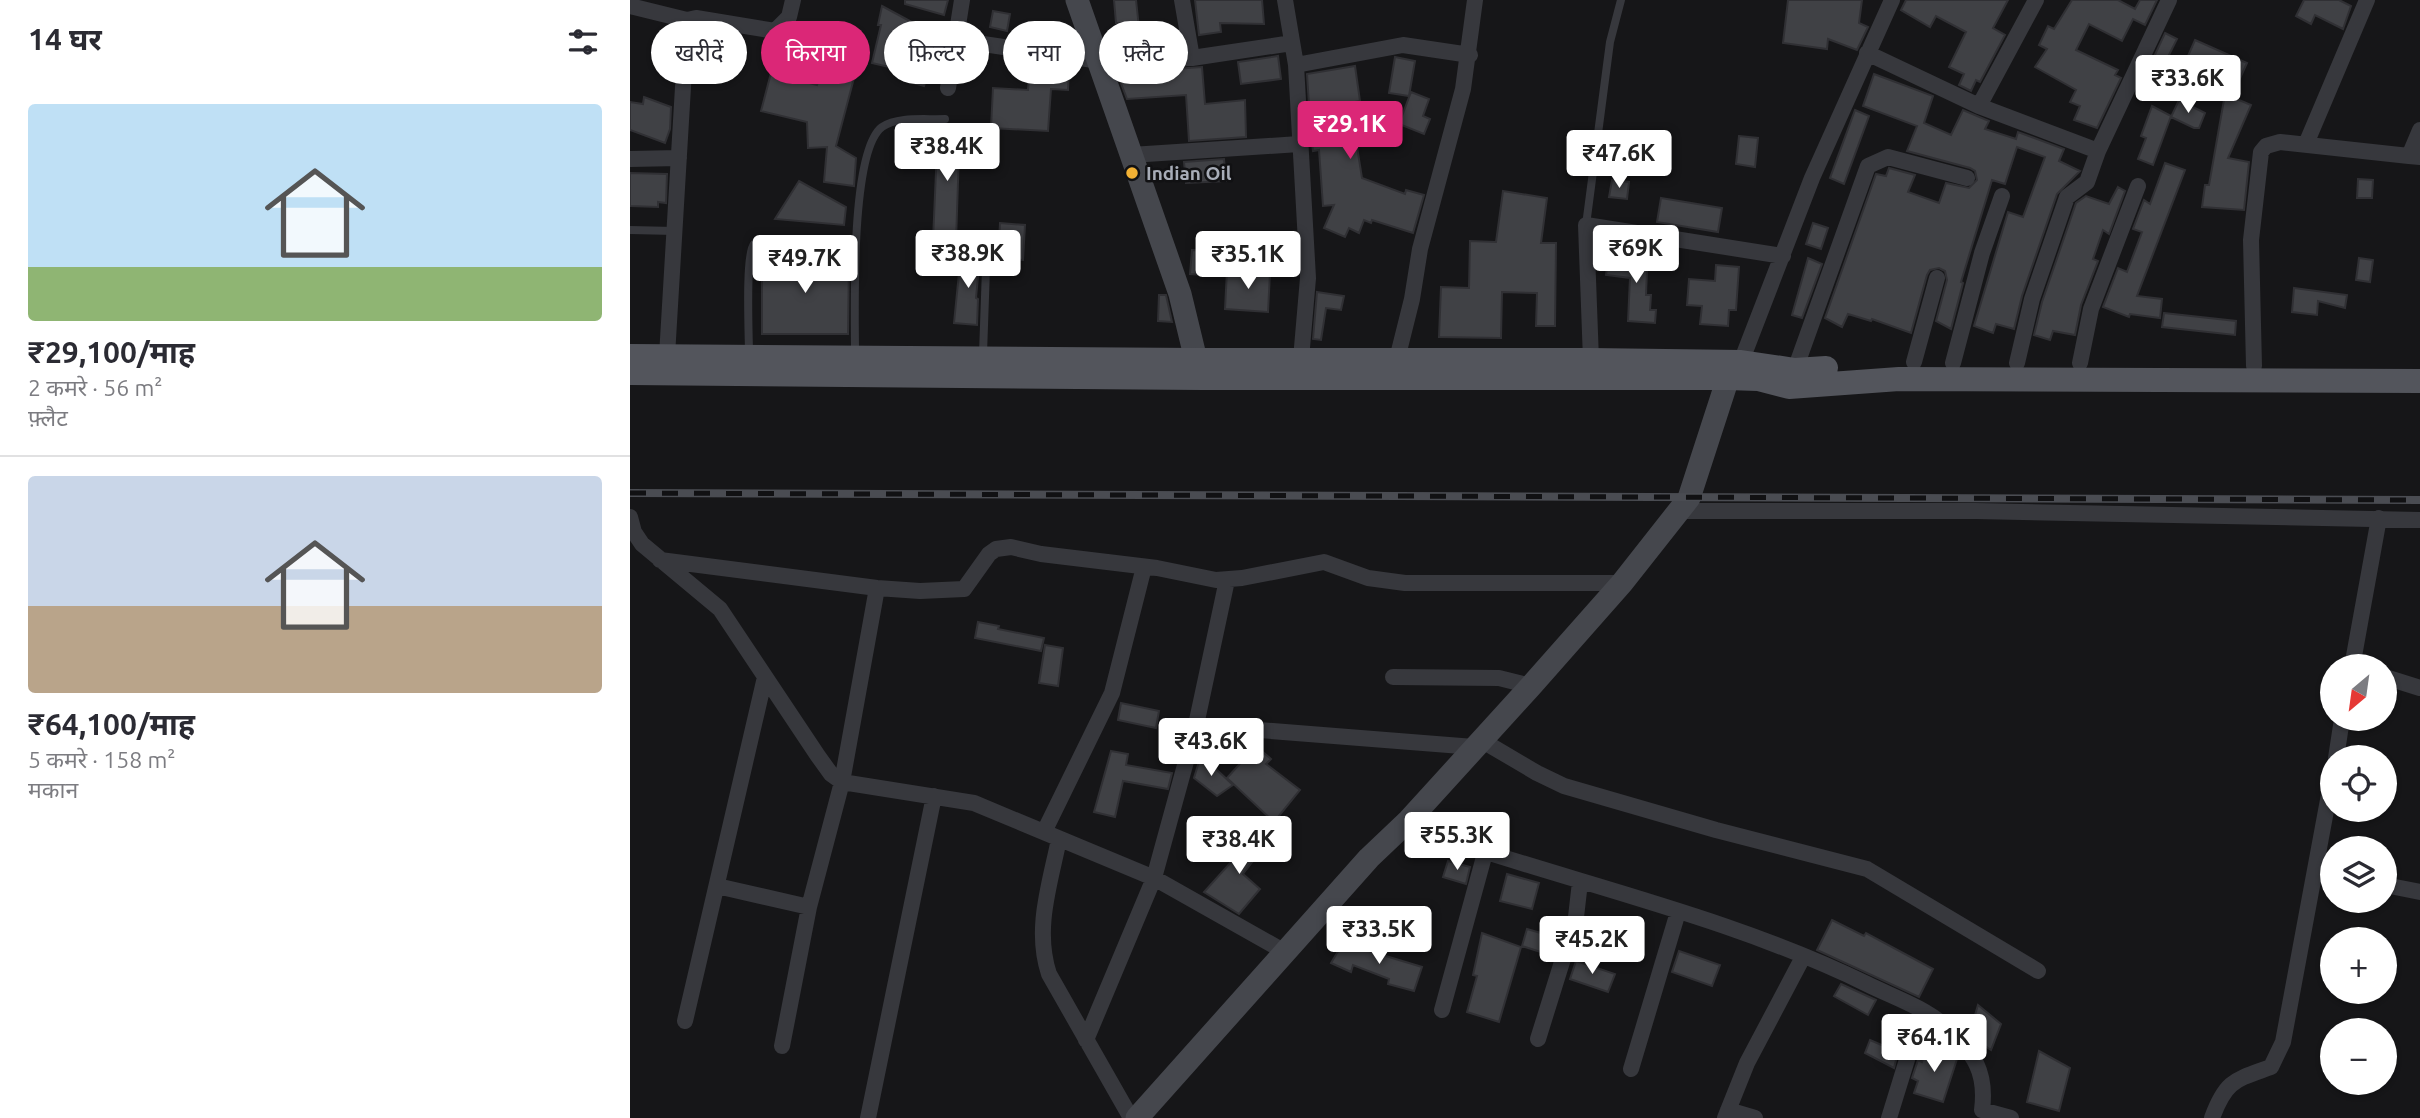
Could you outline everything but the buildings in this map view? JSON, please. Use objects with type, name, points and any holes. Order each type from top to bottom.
[{"type":"main road","points":[[630,356],[1591,360],[1734,370],[1758,379],[2420,381]]},
{"type":"main road","points":[[1792,378],[1914,362],[2420,365]]},
{"type":"main road","points":[[630,373],[1201,378],[1734,370]]},
{"type":"street","points":[[630,6],[687,20],[696,18],[775,31],[789,17],[793,0]]},
{"type":"street","points":[[959,21],[962,0]]},
{"type":"street","points":[[1077,0],[1099,58]]},
{"type":"street","points":[[1182,0],[1192,58]]},
{"type":"street","points":[[1285,0],[1296,65],[1298,144],[1308,278],[1301,359]]},
{"type":"street","points":[[1397,359],[1412,299],[1420,249],[1470,55],[1475,0]]},
{"type":"street","points":[[1137,1118],[1369,858],[1409,820],[1531,686],[1622,583],[1689,498],[1734,370],[1783,257],[1812,178],[1892,0]]},
{"type":"street","points":[[1979,106],[2036,0]]},
{"type":"street","points":[[2017,363],[2032,299],[2067,197],[2087,182],[2098,151],[2169,0]]},
{"type":"street","points":[[2306,144],[2367,0]]},
{"type":"street","points":[[667,356],[687,20]]},
{"type":"street","points":[[1188,58],[1292,43]]},
{"type":"street","points":[[989,45],[1099,61]]},
{"type":"street","points":[[1296,65],[1403,45],[1470,55]]},
{"type":"street","points":[[1867,53],[1979,106],[2098,151]]},
{"type":"street","points":[[948,88],[949,84]]},
{"type":"street","points":[[1108,84],[1180,294],[1196,360]]},
{"type":"street","points":[[2254,366],[2251,240],[2261,152],[2272,143],[2306,144],[2415,157],[2420,130]]},
{"type":"street","points":[[1131,155],[1298,144]]},
{"type":"street","points":[[1792,378],[1868,166],[1888,157],[1967,178]]},
{"type":"street","points":[[630,159],[679,158]]},
{"type":"street","points":[[2080,363],[2091,309],[2138,186]]},
{"type":"street","points":[[1954,363],[1982,253],[2002,196]]},
{"type":"street","points":[[1591,360],[1587,225],[1783,257]]},
{"type":"street","points":[[1914,362],[1937,278]]},
{"type":"street","points":[[1679,511],[1976,511],[2420,520]]},
{"type":"street","points":[[630,517],[634,532],[642,544],[720,609],[831,774],[842,782],[974,803],[1154,877],[1285,952]]},
{"type":"street","points":[[2354,654],[2379,518]]},
{"type":"street","points":[[660,560],[877,589],[920,591],[964,589],[989,554],[1004,547],[1227,580],[1324,562],[1368,578],[1405,583],[1622,583]]},
{"type":"street","points":[[1131,1118],[1049,974],[1041,944],[1041,928],[1052,835],[1112,693],[1144,567]]},
{"type":"street","points":[[1086,1040],[1154,877],[1196,725],[1227,580]]},
{"type":"street","points":[[782,1046],[809,907],[842,782],[877,589]]},
{"type":"street","points":[[685,1021],[765,677]]},
{"type":"street","points":[[1393,677],[1499,678],[1531,686]]},
{"type":"street","points":[[2398,681],[2420,688]]},
{"type":"street","points":[[1196,725],[1477,744],[1564,786],[1716,830],[1867,869],[2038,971]]},
{"type":"street","points":[[868,1118],[934,796]]},
{"type":"street","points":[[1409,820],[1440,837],[1678,912],[1841,971],[1922,1011],[1944,1026],[1975,1061],[1985,1085],[1981,1114],[2011,1118]]},
{"type":"street","points":[[2212,1118],[2228,1085],[2237,1078],[2271,1067],[2278,1056],[2289,1012],[2324,822]]},
{"type":"street","points":[[1442,1010],[1485,852]]},
{"type":"street","points":[[2315,871],[2320,872]]},
{"type":"street","points":[[1538,1039],[1576,917],[1580,882]]},
{"type":"street","points":[[717,886],[809,907]]},
{"type":"street","points":[[2397,887],[2420,892]]},
{"type":"street","points":[[1632,1069],[1678,912]]},
{"type":"street","points":[[1755,1118],[1727,1114],[1747,1063],[1803,957]]},
{"type":"street","points":[[1889,1118],[1922,1011]]},
{"type":"lane","points":[[1587,225],[1609,42],[1621,0]]},
{"type":"lane","points":[[855,356],[855,242],[868,149],[876,133],[892,122],[945,119]]},
{"type":"lane","points":[[630,230],[675,231]]},
{"type":"lane","points":[[748,355],[749,262],[755,242],[769,239],[855,242]]},
{"type":"lane","points":[[983,357],[987,240]]},
{"type":"railway","points":[[630,493],[2420,500]]},
{"type":"place","name":"Indian Oil","points":[[1132,173]]}]
